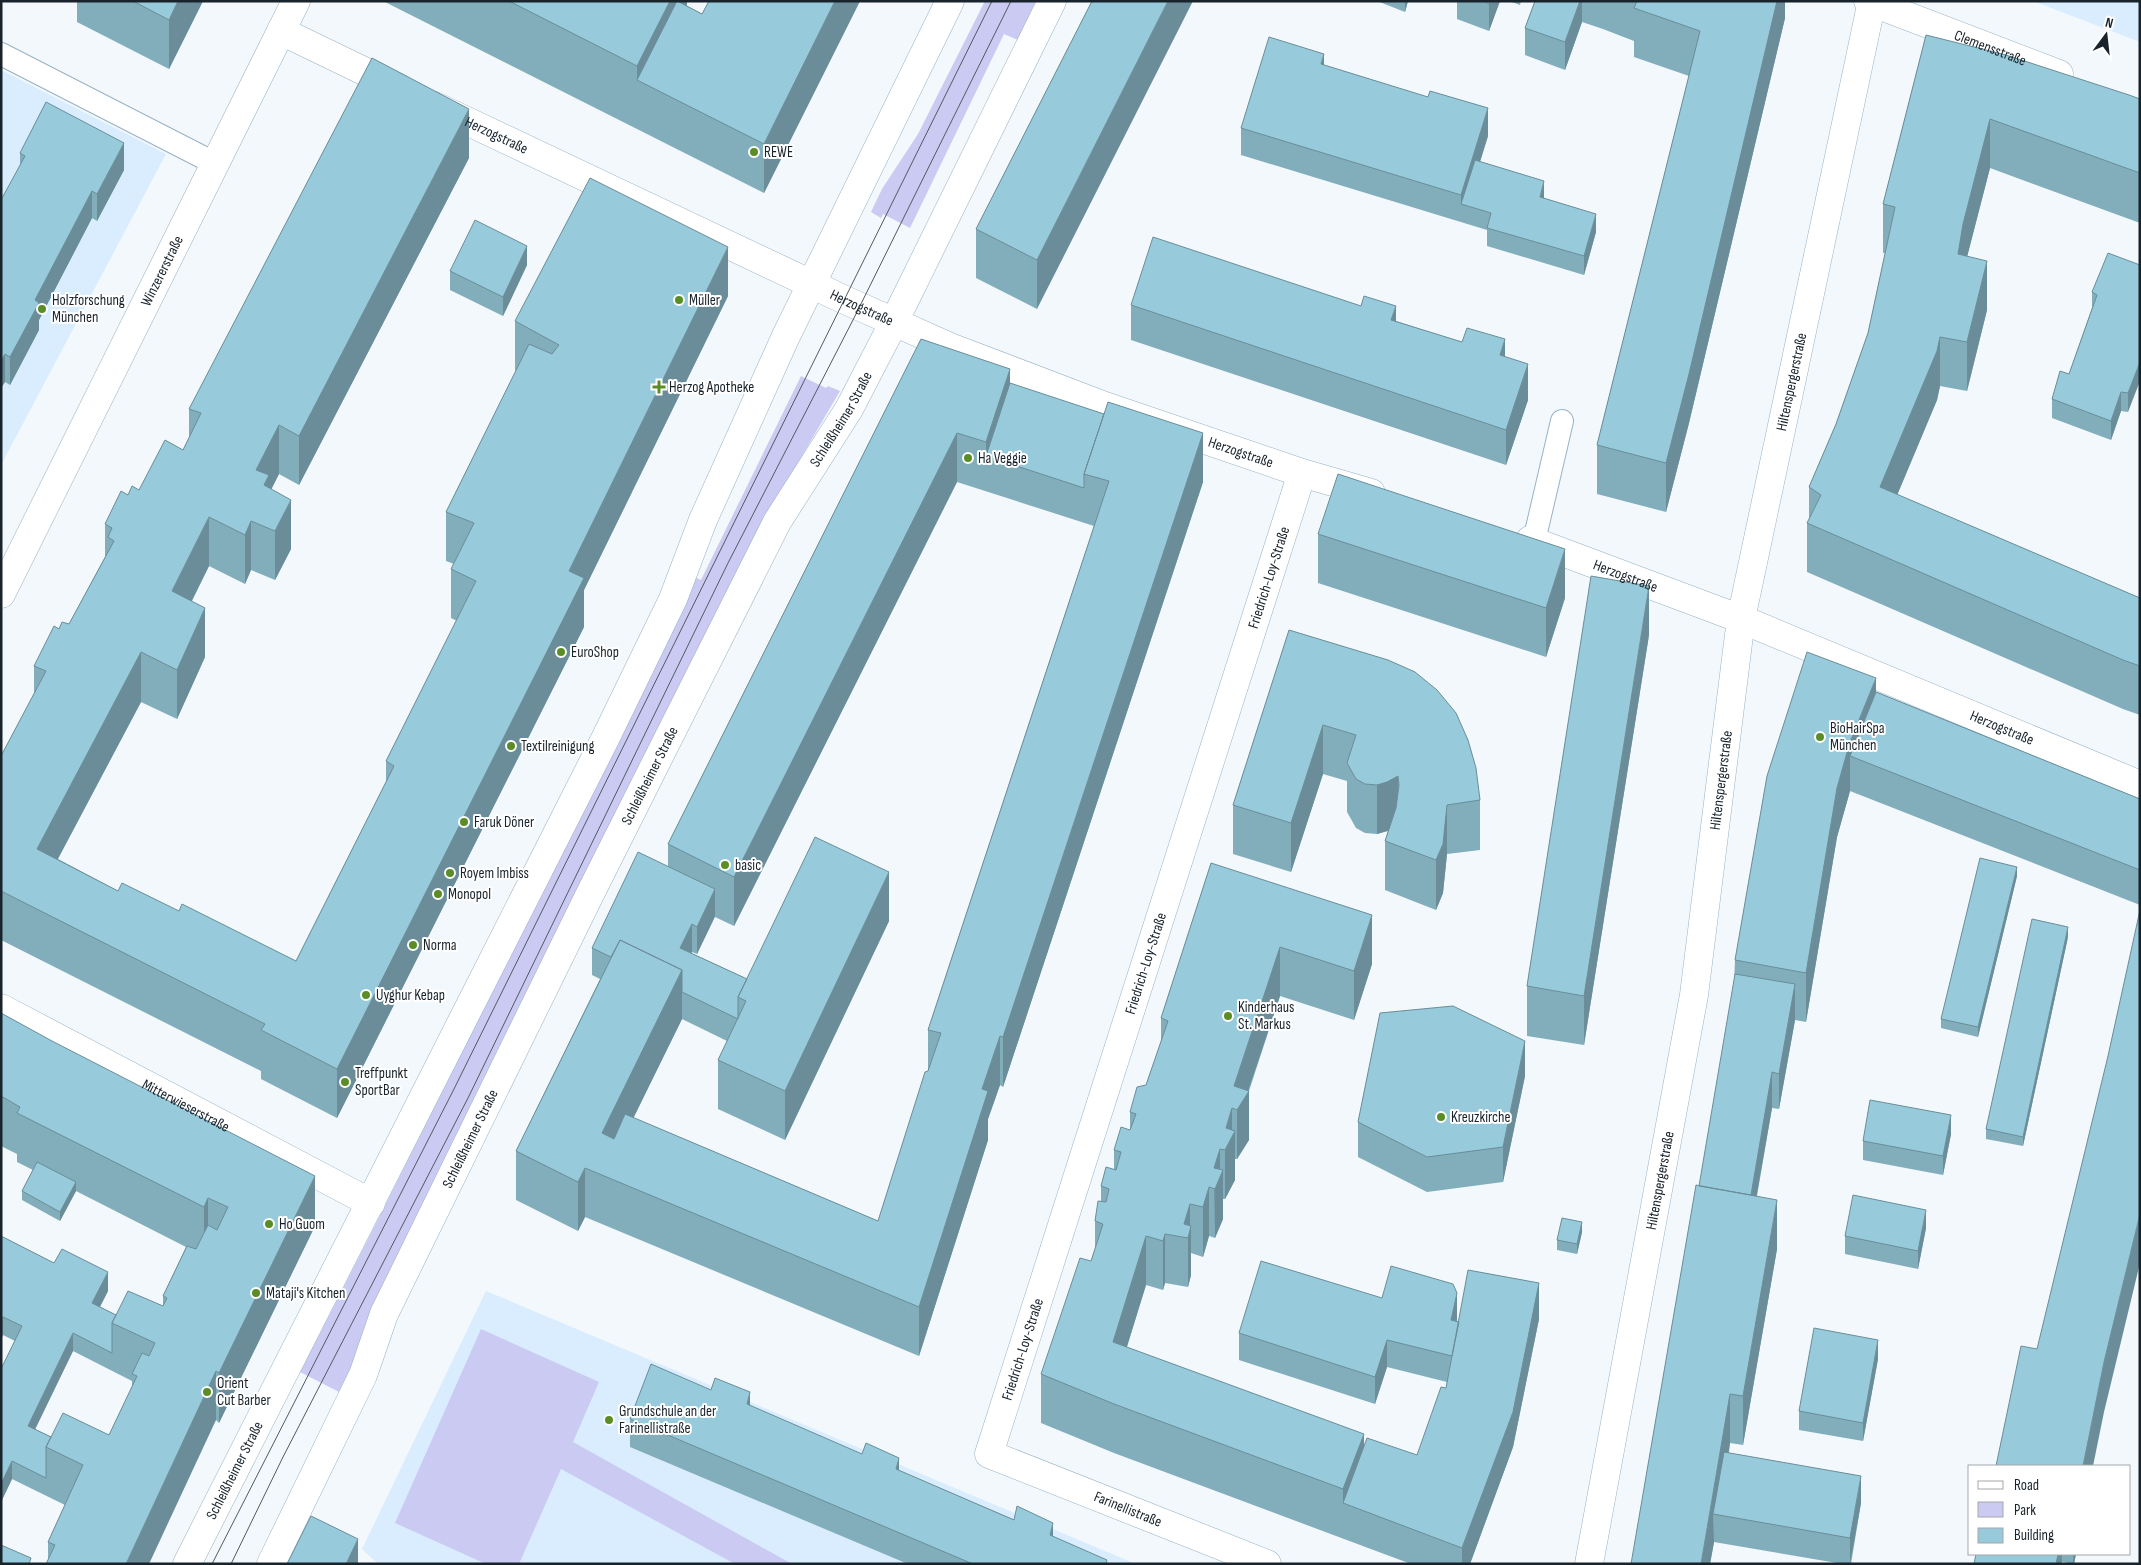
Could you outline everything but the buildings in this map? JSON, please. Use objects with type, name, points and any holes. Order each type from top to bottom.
[{"type":"street","name":"Winzererstraße","points":[[1,594],[296,1]]},
{"type":"street","name":"Schleißheimer Straße","points":[[187,1564],[326,1286],[371,1203],[605,739],[673,599],[703,520],[810,284],[950,1]]},
{"type":"street","name":"Schleißheimer Straße","points":[[271,1564],[363,1374],[384,1314],[595,884],[777,522],[849,409],[894,322],[1052,1]]},
{"type":"street","name":"Clemensstraße","points":[[1871,2],[2084,84]]},
{"type":"street","name":"Hiltenspergerstraße","points":[[1589,1564],[1694,995],[1740,619],[1871,2]]},
{"type":"street","name":"Herzogstraße","points":[[281,31],[810,284],[950,347],[1052,387],[1302,473],[1395,500]]},
{"type":"street","name":"Friedrich-Loy-Straße","points":[[989,1454],[1302,473]]},
{"type":"street","name":"Herzogstraße","points":[[1506,533],[1534,541],[1740,619],[2140,785]]},
{"type":"street","name":"Mitterwieserstraße","points":[[1,1008],[371,1203]]},
{"type":"street","name":"Farinellistraße","points":[[989,1454],[1267,1564]]},
{"type":"lane","points":[[1,54],[214,163]]},
{"type":"lane","points":[[1534,541],[1562,421]]},
{"type":"shaded area","points":[[2033,1],[2140,1],[2140,42]]},
{"type":"shaded area","name":"Holzforschung München","points":[[1,70],[166,154],[1,465]]},
{"type":"shaded area","name":"Grundschule an der Farinellistraße","points":[[486,1291],[1136,1564],[378,1564],[362,1549]]},
{"type":"green space","points":[[985,1],[1036,1],[1018,40],[1004,34],[910,228],[883,214],[881,218],[871,212],[882,189],[918,134]]},
{"type":"green space","points":[[801,376],[826,388],[828,386],[840,391],[772,507],[341,1393],[300,1372],[351,1274],[548,876],[692,576],[701,580]]},
{"type":"green space","points":[[481,1329],[599,1382],[573,1442],[792,1564],[735,1564],[561,1469],[519,1564],[486,1564],[395,1523]]},
{"type":"tram line","points":[[212,1564],[453,1091],[992,1]]},
{"type":"tram line","points":[[231,1564],[283,1457],[468,1098],[728,563],[854,318],[1011,1]]},
{"type":"place","name":"REWE","points":[[754,152]]},
{"type":"place","name":"Müller","points":[[679,300]]},
{"type":"place","name":"Holzforschung München","points":[[42,309]]},
{"type":"place","name":"Herzog Apotheke","points":[[659,387]]},
{"type":"place","name":"Ha Veggie","points":[[968,458]]},
{"type":"place","name":"EuroShop","points":[[561,652]]},
{"type":"place","name":"BioHairSpa München","points":[[1820,737]]},
{"type":"place","name":"Textilreinigung","points":[[511,746]]},
{"type":"place","name":"Faruk Döner","points":[[464,822]]},
{"type":"place","name":"basic","points":[[725,865]]},
{"type":"place","name":"Royem Imbiss","points":[[450,873]]},
{"type":"place","name":"Monopol","points":[[438,894]]},
{"type":"place","name":"Norma","points":[[413,945]]},
{"type":"place","name":"Uyghur Kebap","points":[[366,995]]},
{"type":"place","name":"Kinderhaus St. Markus","points":[[1228,1016]]},
{"type":"place","name":"Treffpunkt SportBar","points":[[345,1082]]},
{"type":"place","name":"Kreuzkirche","points":[[1441,1117]]},
{"type":"place","name":"Ho Guom","points":[[269,1224]]},
{"type":"place","name":"Mataji's Kitchen","points":[[256,1293]]},
{"type":"place","name":"Orient Cut Barber","points":[[207,1392]]},
{"type":"place","name":"Grundschule an der Farinellistraße","points":[[609,1420]]}]
